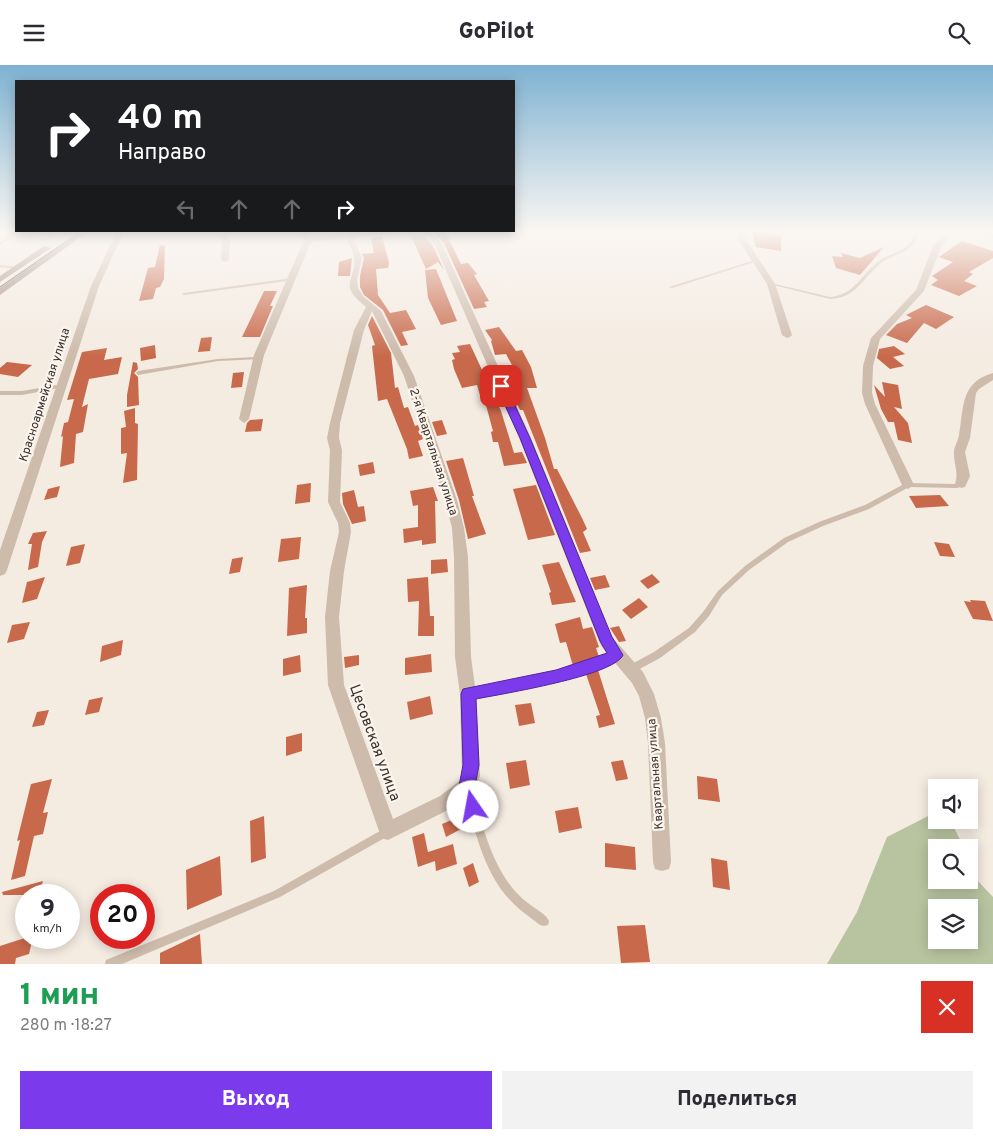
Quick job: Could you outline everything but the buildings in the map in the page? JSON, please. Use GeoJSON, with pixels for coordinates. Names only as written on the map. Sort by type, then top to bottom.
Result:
{"type":"FeatureCollection","features":[{"type":"Feature","properties":{"kind":"main road"},"geometry":{"type":"LineString","coordinates":[[0,280],[12,272]]}},
{"type":"Feature","properties":{"kind":"main road"},"geometry":{"type":"LineString","coordinates":[[0,292],[28,272]]}},
{"type":"Feature","properties":{"kind":"street","name":"Красноармейская улица"},"geometry":{"type":"LineString","coordinates":[[0,570],[95,286],[102,272]]}},
{"type":"Feature","properties":{"kind":"street"},"geometry":{"type":"LineString","coordinates":[[244,419],[258,358],[295,272]]}},
{"type":"Feature","properties":{"kind":"street","name":"2-я Квартальная улица"},"geometry":{"type":"LineString","coordinates":[[356,272],[352,282],[354,288],[358,295],[371,305],[378,315],[408,376],[451,500],[460,541],[463,657],[468,694],[471,765],[467,786]]}},
{"type":"Feature","properties":{"kind":"street","name":"Квартальная улица"},"geometry":{"type":"LineString","coordinates":[[451,272],[525,438],[606,641],[616,655],[631,669],[640,681],[646,694],[655,724],[662,862]]}},
{"type":"Feature","properties":{"kind":"street"},"geometry":{"type":"LineString","coordinates":[[763,272],[771,284],[787,335]]}},
{"type":"Feature","properties":{"kind":"street"},"geometry":{"type":"LineString","coordinates":[[908,485],[869,398],[867,384],[871,352],[876,339],[920,291],[928,272]]}},
{"type":"Feature","properties":{"kind":"street","name":"Цесовская улица"},"geometry":{"type":"LineString","coordinates":[[371,305],[359,330],[334,431],[336,450],[334,502],[344,523],[345,532],[337,571],[332,611],[333,663],[339,697],[388,831]]}},
{"type":"Feature","properties":{"kind":"street"},"geometry":{"type":"LineString","coordinates":[[961,484],[964,476],[959,452],[964,438],[971,393],[975,387],[993,376]]}},
{"type":"Feature","properties":{"kind":"street"},"geometry":{"type":"LineString","coordinates":[[388,831],[446,802],[467,786]]}},
{"type":"Feature","properties":{"kind":"lane"},"geometry":{"type":"LineString","coordinates":[[671,287],[720,272]]}},
{"type":"Feature","properties":{"kind":"lane"},"geometry":{"type":"LineString","coordinates":[[771,284],[838,298],[849,293],[871,272]]}},
{"type":"Feature","properties":{"kind":"lane"},"geometry":{"type":"LineString","coordinates":[[184,294],[293,279]]}},
{"type":"Feature","properties":{"kind":"lane"},"geometry":{"type":"LineString","coordinates":[[138,373],[218,360],[258,358]]}},
{"type":"Feature","properties":{"kind":"lane"},"geometry":{"type":"LineString","coordinates":[[0,393],[22,393],[62,385]]}},
{"type":"Feature","properties":{"kind":"lane"},"geometry":{"type":"LineString","coordinates":[[631,669],[657,655],[692,630],[706,614],[720,593],[747,568],[786,540],[821,524],[867,507],[908,485],[961,484]]}},
{"type":"Feature","properties":{"kind":"lane"},"geometry":{"type":"LineString","coordinates":[[468,694],[556,677],[606,661],[616,655]]}},
{"type":"Feature","properties":{"kind":"lane"},"geometry":{"type":"LineString","coordinates":[[467,786],[487,853],[501,882],[524,907],[544,921]]}},
{"type":"Feature","properties":{"kind":"lane"},"geometry":{"type":"LineString","coordinates":[[110,964],[277,894],[388,831]]}},
{"type":"Feature","properties":{"kind":"green space"},"geometry":{"type":"Polygon","coordinates":[[[928,816],[928,829],[955,829],[960,839],[928,839],[928,889],[978,889],[978,881],[993,897],[993,964],[827,964],[857,912],[887,837],[928,816]]]}},
{"type":"Feature","properties":{"kind":"tram line"},"geometry":{"type":"LineString","coordinates":[[0,287],[22,272]]}},
{"type":"Feature","properties":{"kind":"route"},"geometry":{"type":"LineString","coordinates":[[473,807],[467,786],[471,776],[468,694],[556,677],[606,661],[616,655],[606,641],[525,438],[501,386]]}}]}
